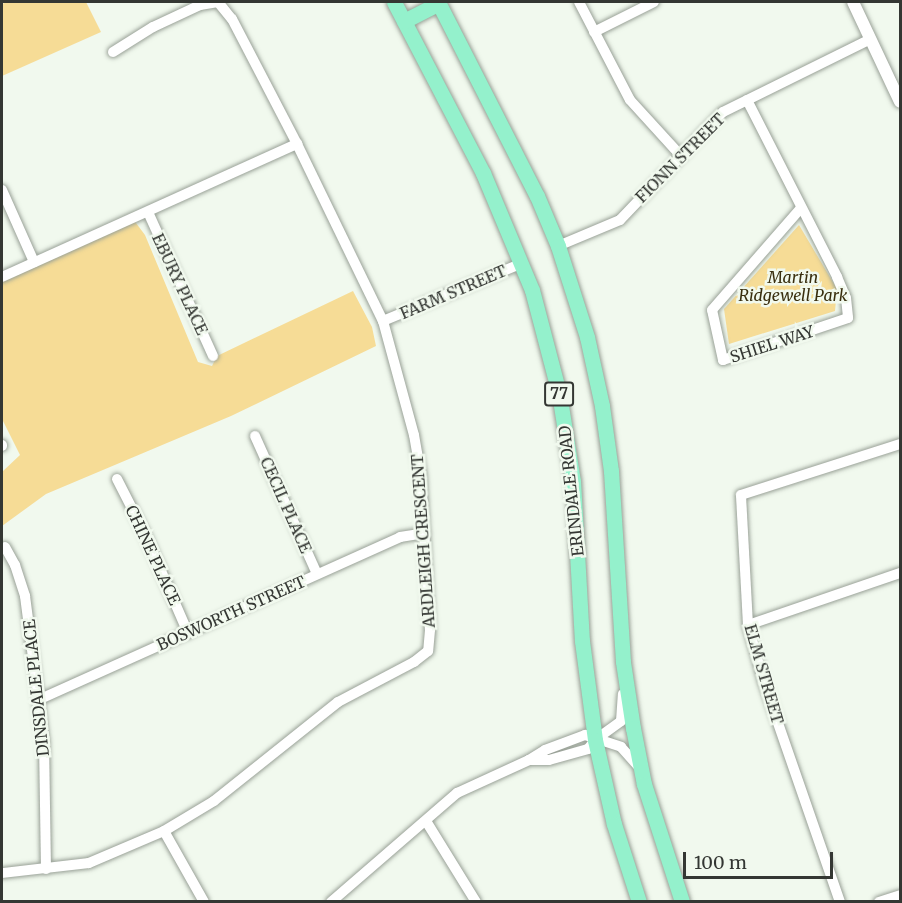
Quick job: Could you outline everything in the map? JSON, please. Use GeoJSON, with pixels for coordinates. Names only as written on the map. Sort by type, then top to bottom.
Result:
{"type":"FeatureCollection","features":[{"type":"Feature","properties":{"kind":"main road","name":"ERINDALE ROAD"},"geometry":{"type":"LineString","coordinates":[[394,2],[483,173],[522,263],[563,413],[573,481],[585,678],[595,740],[614,824],[639,902]]}},
{"type":"Feature","properties":{"kind":"main road"},"geometry":{"type":"LineString","coordinates":[[404,21],[439,2]]}},
{"type":"Feature","properties":{"kind":"main road","name":"77"},"geometry":{"type":"LineString","coordinates":[[439,2],[537,196],[558,246],[587,337],[606,431],[626,682],[641,770],[681,902]]}},
{"type":"Feature","properties":{"kind":"street","name":"ARDLEIGH CRESCENT"},"geometry":{"type":"LineString","coordinates":[[2,873],[46,870],[89,863],[164,831],[214,801],[338,702],[414,662],[428,651],[430,630],[425,533],[414,435],[383,321],[297,144],[232,19],[218,2],[200,5],[113,52]]}},
{"type":"Feature","properties":{"kind":"street"},"geometry":{"type":"LineString","coordinates":[[579,2],[630,100],[681,156]]}},
{"type":"Feature","properties":{"kind":"street"},"geometry":{"type":"LineString","coordinates":[[594,32],[654,2]]}},
{"type":"Feature","properties":{"kind":"street"},"geometry":{"type":"LineString","coordinates":[[853,2],[900,102]]}},
{"type":"Feature","properties":{"kind":"street","name":"FIONN STREET"},"geometry":{"type":"LineString","coordinates":[[558,246],[620,220],[723,112],[869,40]]}},
{"type":"Feature","properties":{"kind":"street","name":"SHIEL WAY"},"geometry":{"type":"LineString","coordinates":[[747,100],[800,209],[837,277],[846,298],[848,318],[723,360],[712,310],[800,209]]}},
{"type":"Feature","properties":{"kind":"street"},"geometry":{"type":"LineString","coordinates":[[2,277],[297,144]]}},
{"type":"Feature","properties":{"kind":"street"},"geometry":{"type":"LineString","coordinates":[[2,190],[34,262]]}},
{"type":"Feature","properties":{"kind":"street","name":"EBURY PLACE"},"geometry":{"type":"LineString","coordinates":[[148,212],[213,356]]}},
{"type":"Feature","properties":{"kind":"street","name":"FARM STREET"},"geometry":{"type":"LineString","coordinates":[[383,321],[522,263]]}},
{"type":"Feature","properties":{"kind":"street","name":"CECIL PLACE"},"geometry":{"type":"LineString","coordinates":[[255,436],[317,574]]}},
{"type":"Feature","properties":{"kind":"street","name":"ELM STREET"},"geometry":{"type":"LineString","coordinates":[[840,902],[764,683],[748,625],[741,495],[900,444]]}},
{"type":"Feature","properties":{"kind":"street","name":"CHINE PLACE"},"geometry":{"type":"LineString","coordinates":[[117,479],[145,534],[189,633]]}},
{"type":"Feature","properties":{"kind":"street","name":"BOSWORTH STREET"},"geometry":{"type":"LineString","coordinates":[[38,700],[400,537],[425,533]]}},
{"type":"Feature","properties":{"kind":"street","name":"DINSDALE PLACE"},"geometry":{"type":"LineString","coordinates":[[5,546],[15,565],[25,596],[44,742],[46,870]]}},
{"type":"Feature","properties":{"kind":"street"},"geometry":{"type":"LineString","coordinates":[[748,625],[900,573]]}},
{"type":"Feature","properties":{"kind":"street"},"geometry":{"type":"LineString","coordinates":[[595,740],[621,721],[622,698],[626,682]]}},
{"type":"Feature","properties":{"kind":"street"},"geometry":{"type":"LineString","coordinates":[[331,902],[457,793],[529,760],[545,750],[585,735],[621,747],[641,770]]}},
{"type":"Feature","properties":{"kind":"street"},"geometry":{"type":"LineString","coordinates":[[426,821],[476,902]]}},
{"type":"Feature","properties":{"kind":"street"},"geometry":{"type":"LineString","coordinates":[[164,831],[204,902]]}},
{"type":"Feature","properties":{"kind":"street"},"geometry":{"type":"LineString","coordinates":[[879,902],[900,895]]}},
{"type":"Feature","properties":{"kind":"green space"},"geometry":{"type":"Polygon","coordinates":[[[7,2],[86,2],[101,32],[2,76],[2,4],[7,2]]]}},
{"type":"Feature","properties":{"kind":"green space"},"geometry":{"type":"Polygon","coordinates":[[[133,219],[145,235],[198,362],[212,366],[217,356],[353,291],[372,327],[376,346],[231,416],[46,494],[2,526],[2,472],[20,455],[2,419],[2,279],[133,219]]]}},
{"type":"Feature","properties":{"kind":"green space","name":"Martin Ridgewell Park"},"geometry":{"type":"Polygon","coordinates":[[[799,225],[837,289],[835,311],[729,344],[724,309],[799,225]]]}}]}
